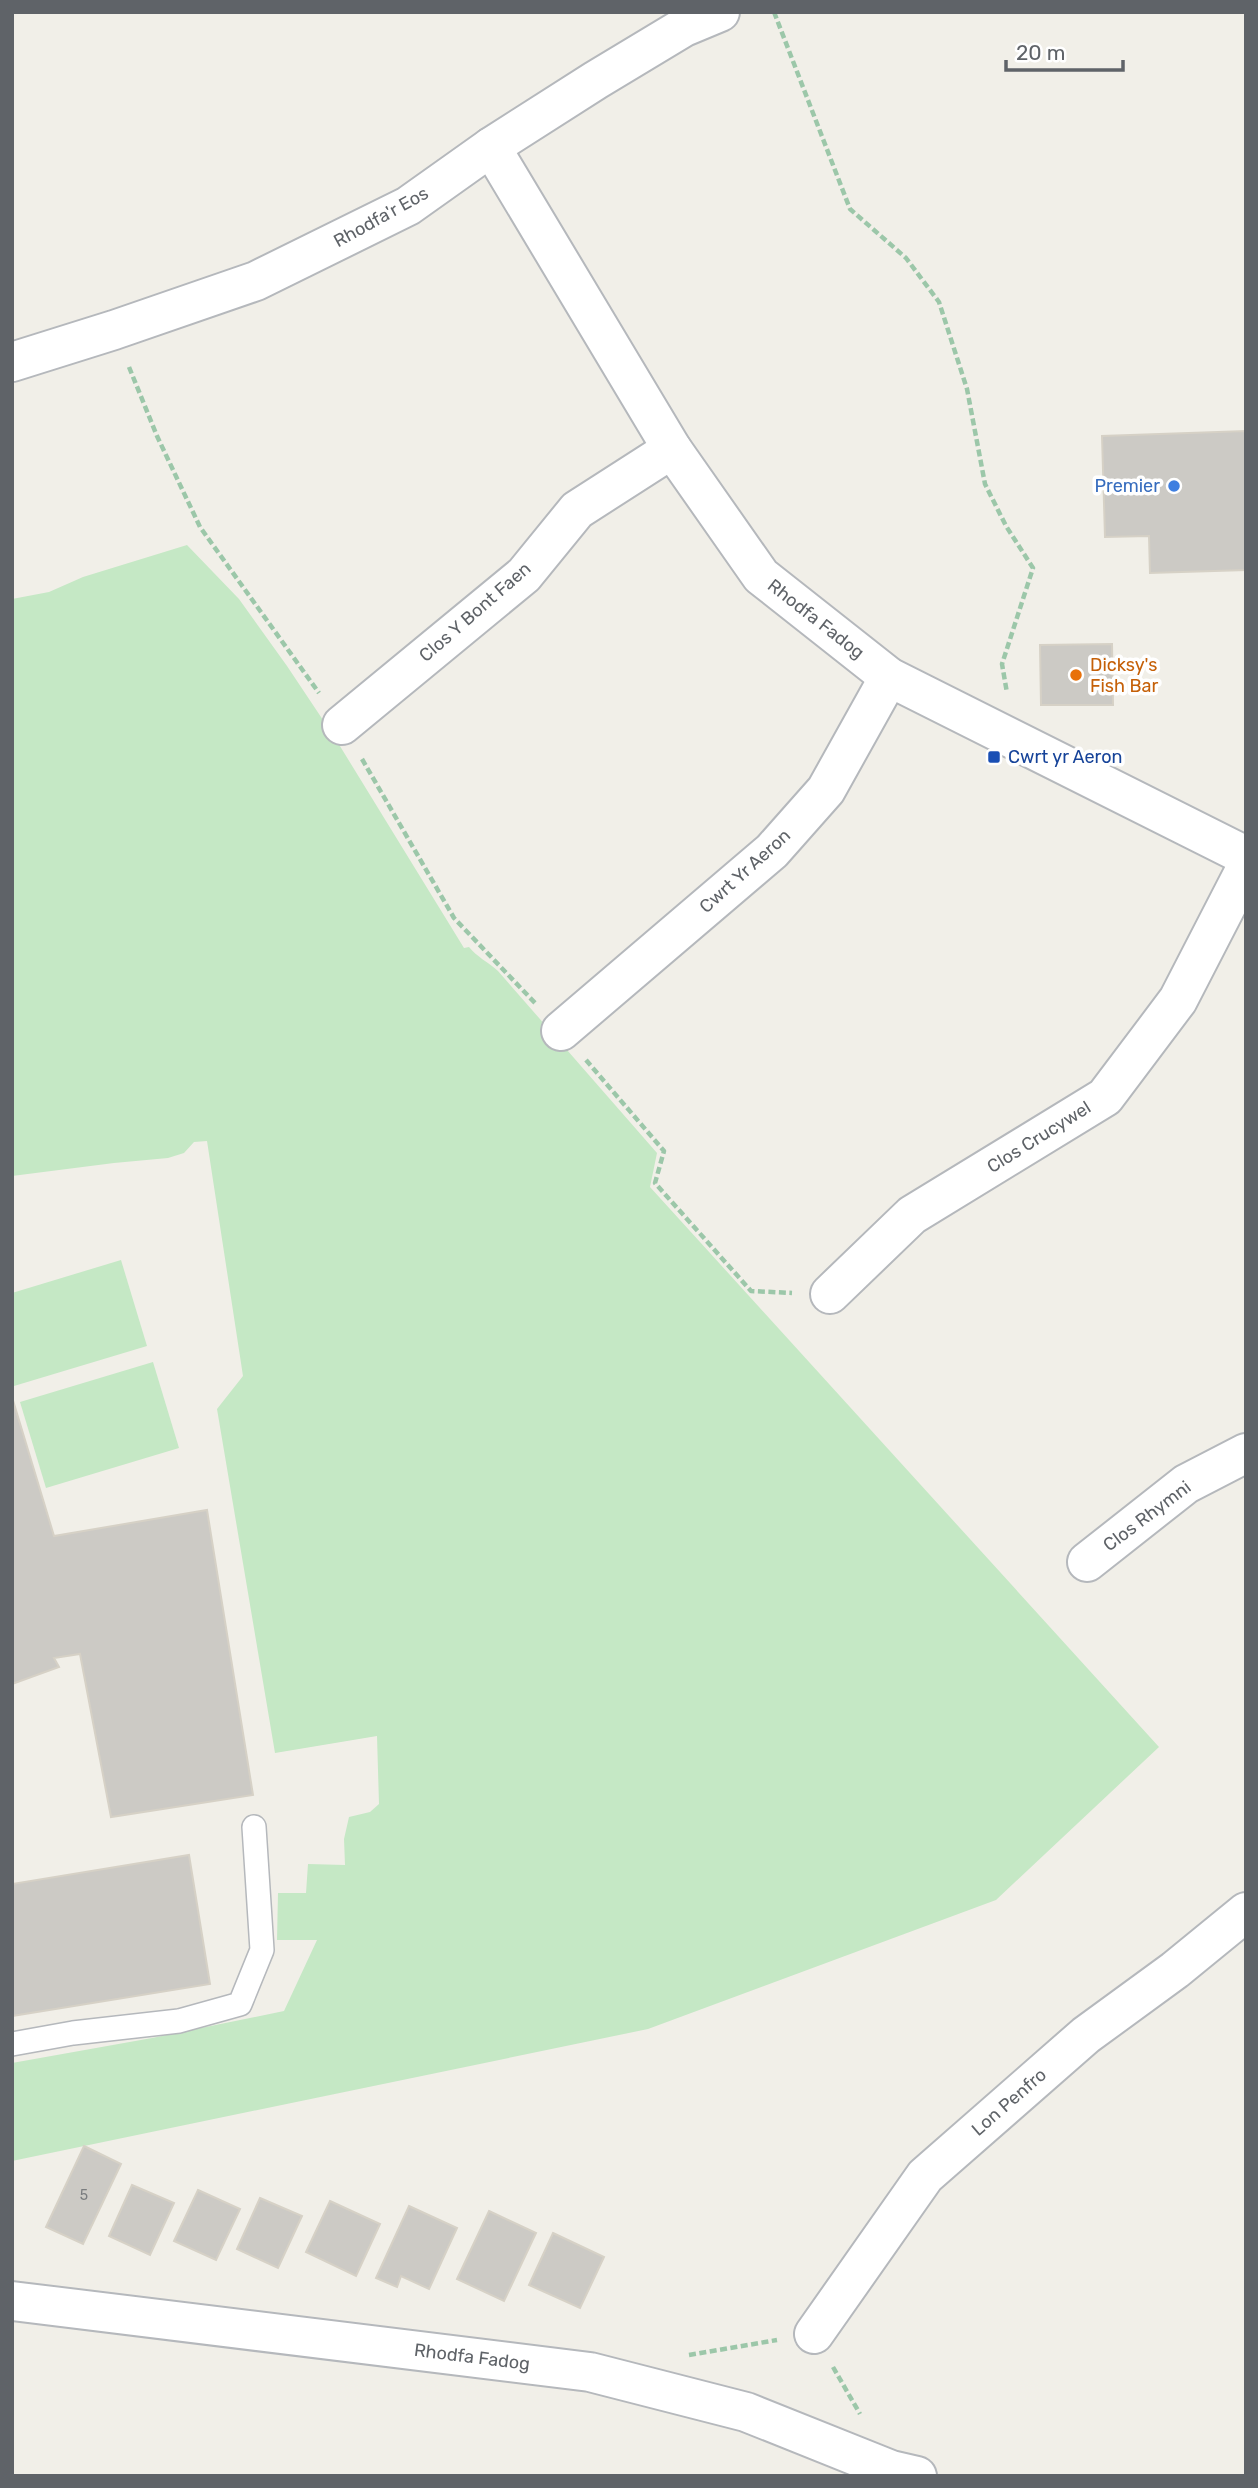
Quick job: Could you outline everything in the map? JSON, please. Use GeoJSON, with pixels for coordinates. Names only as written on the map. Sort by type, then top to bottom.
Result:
{"type":"FeatureCollection","features":[{"type":"Feature","properties":{"kind":"street","name":"Rhodfa'r Eos"},"geometry":{"type":"LineString","coordinates":[[12,362],[256,281],[408,206],[491,147],[684,27],[720,12]]}},
{"type":"Feature","properties":{"kind":"street","name":"Rhodfa Fadog"},"geometry":{"type":"LineString","coordinates":[[491,147],[672,449],[761,576],[889,677],[1246,856]]}},
{"type":"Feature","properties":{"kind":"street","name":"Clos Y Bont Faen"},"geometry":{"type":"LineString","coordinates":[[342,725],[524,575],[577,510],[672,449]]}},
{"type":"Feature","properties":{"kind":"street","name":"Cwrt Yr Aeron"},"geometry":{"type":"LineString","coordinates":[[561,1031],[772,851],[826,790],[889,677]]}},
{"type":"Feature","properties":{"kind":"street","name":"Clos Crucywel"},"geometry":{"type":"LineString","coordinates":[[830,1294],[912,1215],[1105,1097],[1178,1000],[1246,868]]}},
{"type":"Feature","properties":{"kind":"street","name":"Clos Rhymni"},"geometry":{"type":"LineString","coordinates":[[1087,1562],[1186,1484],[1246,1453]]}},
{"type":"Feature","properties":{"kind":"street","name":"Lon Penfro"},"geometry":{"type":"LineString","coordinates":[[814,2334],[925,2176],[1086,2035],[1175,1970],[1246,1912]]}},
{"type":"Feature","properties":{"kind":"street","name":"Rhodfa Fadog"},"geometry":{"type":"LineString","coordinates":[[12,2301],[590,2372],[746,2412],[904,2473]]}},
{"type":"Feature","properties":{"kind":"lane"},"geometry":{"type":"LineString","coordinates":[[12,2044],[73,2033],[179,2021],[240,2004],[262,1950],[254,1827]]}},
{"type":"Feature","properties":{"kind":"path"},"geometry":{"type":"LineString","coordinates":[[775,12],[850,209],[906,258],[939,302],[967,389],[985,484],[1006,527],[1033,568],[1002,664],[1014,740]]}},
{"type":"Feature","properties":{"kind":"path"},"geometry":{"type":"LineString","coordinates":[[114,330],[157,436],[200,527],[342,725],[454,918],[561,1031],[663,1151],[655,1183],[751,1291],[830,1294]]}},
{"type":"Feature","properties":{"kind":"path"},"geometry":{"type":"LineString","coordinates":[[682,2356],[814,2334],[904,2473]]}},
{"type":"Feature","properties":{"kind":"green space"},"geometry":{"type":"Polygon","coordinates":[[[187,545],[239,599],[287,666],[335,738],[464,948],[469,947],[498,971],[657,1153],[650,1187],[1159,1747],[996,1900],[648,2029],[12,2161],[12,2063],[284,2011],[317,1940],[277,1940],[278,1893],[306,1893],[308,1864],[345,1865],[344,1839],[349,1817],[370,1812],[379,1804],[377,1736],[275,1753],[217,1409],[243,1376],[207,1141],[194,1142],[184,1153],[168,1158],[12,1176],[12,599],[49,592],[83,577],[187,545]]]}},
{"type":"Feature","properties":{"kind":"green space"},"geometry":{"type":"Polygon","coordinates":[[[121,1260],[147,1346],[14,1386],[12,1293],[121,1260]]]}},
{"type":"Feature","properties":{"kind":"green space"},"geometry":{"type":"Polygon","coordinates":[[[153,1362],[179,1448],[46,1488],[20,1402],[153,1362]]]}},
{"type":"Feature","properties":{"kind":"building","name":"Premier"},"geometry":{"type":"Polygon","coordinates":[[[1246,431],[1246,570],[1150,573],[1149,536],[1105,537],[1102,436],[1246,431]]]}},
{"type":"Feature","properties":{"kind":"building","name":"Dicksy's Fish Bar"},"geometry":{"type":"Polygon","coordinates":[[[1112,644],[1113,705],[1041,705],[1040,645],[1112,644]]]}},
{"type":"Feature","properties":{"kind":"building"},"geometry":{"type":"Polygon","coordinates":[[[12,1397],[54,1536],[207,1510],[253,1795],[111,1817],[80,1654],[54,1658],[59,1667],[12,1684],[12,1397]]]}},
{"type":"Feature","properties":{"kind":"building"},"geometry":{"type":"Polygon","coordinates":[[[189,1855],[210,1984],[12,2016],[12,1884],[189,1855]]]}},
{"type":"Feature","properties":{"kind":"building"},"geometry":{"type":"Polygon","coordinates":[[[84,2146],[121,2164],[83,2244],[46,2227],[84,2146]]]}},
{"type":"Feature","properties":{"kind":"building"},"geometry":{"type":"Polygon","coordinates":[[[132,2185],[174,2203],[150,2255],[109,2236],[132,2185]]]}},
{"type":"Feature","properties":{"kind":"building"},"geometry":{"type":"Polygon","coordinates":[[[198,2190],[240,2209],[216,2260],[174,2241],[198,2190]]]}},
{"type":"Feature","properties":{"kind":"building"},"geometry":{"type":"Polygon","coordinates":[[[260,2198],[302,2216],[278,2268],[237,2249],[260,2198]]]}},
{"type":"Feature","properties":{"kind":"building"},"geometry":{"type":"Polygon","coordinates":[[[330,2201],[380,2224],[356,2276],[306,2252],[330,2201]]]}},
{"type":"Feature","properties":{"kind":"building"},"geometry":{"type":"Polygon","coordinates":[[[409,2206],[457,2228],[429,2289],[401,2276],[397,2287],[376,2278],[409,2206]]]}},
{"type":"Feature","properties":{"kind":"building"},"geometry":{"type":"Polygon","coordinates":[[[489,2211],[536,2233],[504,2301],[457,2279],[489,2211]]]}},
{"type":"Feature","properties":{"kind":"building"},"geometry":{"type":"Polygon","coordinates":[[[553,2233],[604,2257],[580,2308],[529,2285],[553,2233]]]}},
{"type":"Feature","properties":{"kind":"place","name":"Premier"},"geometry":{"type":"Point","coordinates":[1174,486]}},
{"type":"Feature","properties":{"kind":"place","name":"Dicksy's Fish Bar"},"geometry":{"type":"Point","coordinates":[1076,675]}},
{"type":"Feature","properties":{"kind":"place","name":"Cwrt yr Aeron"},"geometry":{"type":"Point","coordinates":[994,757]}}]}
